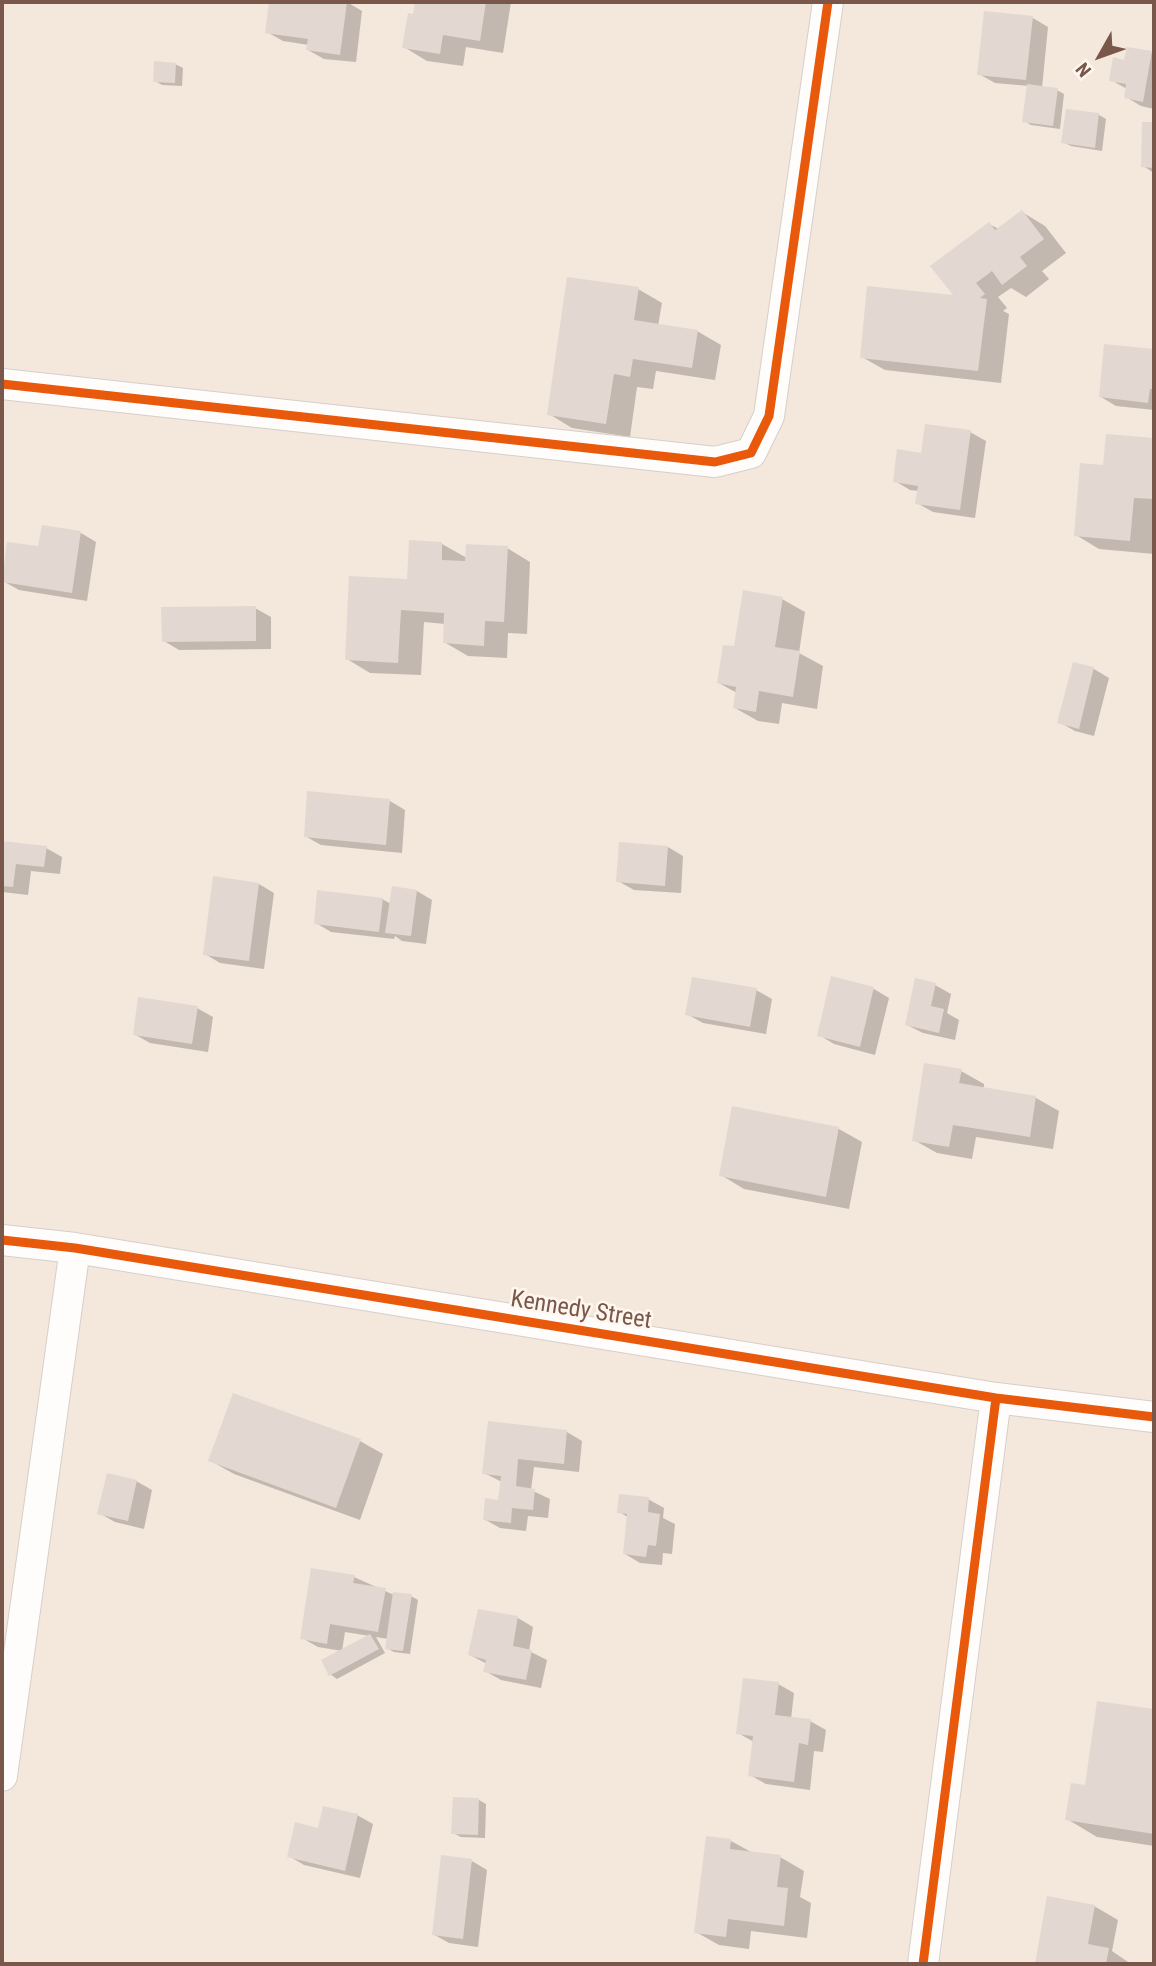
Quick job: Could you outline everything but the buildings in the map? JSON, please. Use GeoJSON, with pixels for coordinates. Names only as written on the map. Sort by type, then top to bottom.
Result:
{"type":"FeatureCollection","features":[{"type":"Feature","properties":{"kind":"street"},"geometry":{"type":"LineString","coordinates":[[2,384],[715,462],[751,453],[769,416],[828,2]]}},
{"type":"Feature","properties":{"kind":"street","name":"Kennedy Street"},"geometry":{"type":"LineString","coordinates":[[2,1240],[75,1248],[996,1398],[1154,1416]]}},
{"type":"Feature","properties":{"kind":"street"},"geometry":{"type":"LineString","coordinates":[[2,1776],[75,1248]]}},
{"type":"Feature","properties":{"kind":"street"},"geometry":{"type":"LineString","coordinates":[[923,1964],[996,1398]]}},
{"type":"Feature","properties":{"kind":"shaded area"},"geometry":{"type":"Polygon","coordinates":[[[2,2],[1154,2],[1154,1964],[2,1964],[2,2]]]}},
{"type":"Feature","properties":{"kind":"cycle path"},"geometry":{"type":"LineString","coordinates":[[2,384],[715,462],[751,453],[769,416],[828,2]]}},
{"type":"Feature","properties":{"kind":"cycle path"},"geometry":{"type":"LineString","coordinates":[[2,1240],[75,1248],[996,1398],[1154,1417]]}},
{"type":"Feature","properties":{"kind":"cycle path"},"geometry":{"type":"LineString","coordinates":[[923,1964],[996,1398]]}}]}
